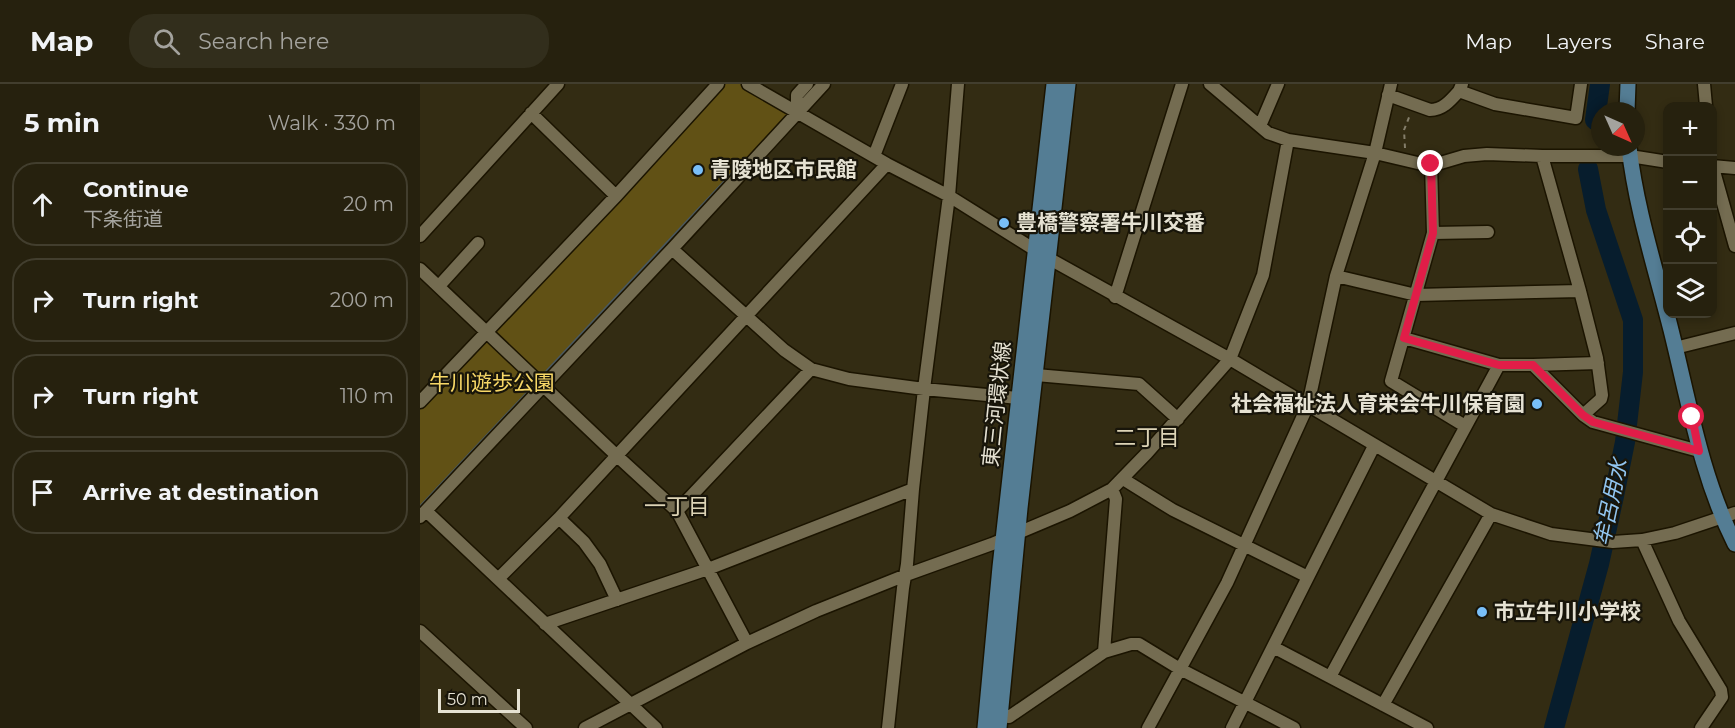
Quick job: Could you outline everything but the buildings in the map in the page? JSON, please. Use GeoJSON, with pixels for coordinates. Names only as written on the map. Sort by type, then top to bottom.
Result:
{"type":"FeatureCollection","features":[{"type":"Feature","properties":{"kind":"main road","name":"東三河環状線"},"geometry":{"type":"LineString","coordinates":[[985,728],[1010,536],[1036,375],[1054,84]]}},
{"type":"Feature","properties":{"kind":"main road","name":"東三河環状線"},"geometry":{"type":"LineString","coordinates":[[999,722],[1019,398],[1068,84]]}},
{"type":"Feature","properties":{"kind":"main road"},"geometry":{"type":"LineString","coordinates":[[1627,102],[1628,84]]}},
{"type":"Feature","properties":{"kind":"main road"},"geometry":{"type":"LineString","coordinates":[[1631,156],[1641,212],[1676,348],[1699,451],[1729,515],[1735,544]]}},
{"type":"Feature","properties":{"kind":"street"},"geometry":{"type":"LineString","coordinates":[[420,236],[558,84]]}},
{"type":"Feature","properties":{"kind":"street"},"geometry":{"type":"LineString","coordinates":[[420,402],[616,196],[718,84]]}},
{"type":"Feature","properties":{"kind":"street"},"geometry":{"type":"LineString","coordinates":[[748,84],[887,164],[949,196],[1115,297],[1230,359],[1491,514],[1551,534],[1613,542],[1642,540],[1689,529],[1729,515]]}},
{"type":"Feature","properties":{"kind":"street"},"geometry":{"type":"LineString","coordinates":[[797,113],[797,95],[807,84]]}},
{"type":"Feature","properties":{"kind":"street"},"geometry":{"type":"LineString","coordinates":[[656,728],[498,579],[423,514],[824,84]]}},
{"type":"Feature","properties":{"kind":"street"},"geometry":{"type":"LineString","coordinates":[[874,156],[902,84]]}},
{"type":"Feature","properties":{"kind":"street"},"geometry":{"type":"LineString","coordinates":[[888,728],[924,390],[949,196],[958,84]]}},
{"type":"Feature","properties":{"kind":"street"},"geometry":{"type":"LineString","coordinates":[[1115,297],[1182,84]]}},
{"type":"Feature","properties":{"kind":"street"},"geometry":{"type":"LineString","coordinates":[[1210,84],[1268,132],[1288,140],[1431,164],[1464,156],[1487,154],[1542,156],[1591,154]]}},
{"type":"Feature","properties":{"kind":"street"},"geometry":{"type":"LineString","coordinates":[[1260,126],[1278,84]]}},
{"type":"Feature","properties":{"kind":"street"},"geometry":{"type":"LineString","coordinates":[[1148,728],[1244,547],[1308,405],[1336,276],[1375,153],[1389,90],[1414,105],[1435,110],[1442,108],[1461,87],[1495,104],[1576,118],[1581,84]]}},
{"type":"Feature","properties":{"kind":"street"},"geometry":{"type":"LineString","coordinates":[[1704,84],[1706,102]]}},
{"type":"Feature","properties":{"kind":"street"},"geometry":{"type":"LineString","coordinates":[[531,113],[616,196]]}},
{"type":"Feature","properties":{"kind":"street"},"geometry":{"type":"LineString","coordinates":[[585,728],[630,703],[816,611],[1010,536],[1070,511],[1112,489],[1230,359],[1263,275],[1288,140]]}},
{"type":"Feature","properties":{"kind":"street"},"geometry":{"type":"LineString","coordinates":[[1542,156],[1598,363],[1601,399],[1583,415]]}},
{"type":"Feature","properties":{"kind":"street"},"geometry":{"type":"LineString","coordinates":[[1645,156],[1663,161]]}},
{"type":"Feature","properties":{"kind":"street"},"geometry":{"type":"LineString","coordinates":[[498,579],[559,518],[887,164]]}},
{"type":"Feature","properties":{"kind":"street"},"geometry":{"type":"LineString","coordinates":[[1431,164],[1433,233],[1391,381],[1465,426]]}},
{"type":"Feature","properties":{"kind":"street"},"geometry":{"type":"LineString","coordinates":[[1717,166],[1735,168]]}},
{"type":"Feature","properties":{"kind":"street"},"geometry":{"type":"LineString","coordinates":[[1717,180],[1735,246]]}},
{"type":"Feature","properties":{"kind":"street"},"geometry":{"type":"LineString","coordinates":[[1433,233],[1488,232]]}},
{"type":"Feature","properties":{"kind":"street"},"geometry":{"type":"LineString","coordinates":[[439,286],[478,243]]}},
{"type":"Feature","properties":{"kind":"street"},"geometry":{"type":"LineString","coordinates":[[672,249],[745,317],[811,369],[849,380],[924,390],[1019,398]]}},
{"type":"Feature","properties":{"kind":"street"},"geometry":{"type":"LineString","coordinates":[[420,268],[677,511],[747,644]]}},
{"type":"Feature","properties":{"kind":"street"},"geometry":{"type":"LineString","coordinates":[[1336,276],[1416,295],[1580,291]]}},
{"type":"Feature","properties":{"kind":"street"},"geometry":{"type":"LineString","coordinates":[[1676,348],[1735,333]]}},
{"type":"Feature","properties":{"kind":"street"},"geometry":{"type":"LineString","coordinates":[[1404,338],[1499,365],[1598,363]]}},
{"type":"Feature","properties":{"kind":"street"},"geometry":{"type":"LineString","coordinates":[[1330,677],[1499,365]]}},
{"type":"Feature","properties":{"kind":"street"},"geometry":{"type":"LineString","coordinates":[[1533,365],[1583,415],[1593,422],[1699,451]]}},
{"type":"Feature","properties":{"kind":"street"},"geometry":{"type":"LineString","coordinates":[[677,511],[811,369]]}},
{"type":"Feature","properties":{"kind":"street"},"geometry":{"type":"LineString","coordinates":[[1036,375],[1139,384],[1178,418]]}},
{"type":"Feature","properties":{"kind":"street"},"geometry":{"type":"LineString","coordinates":[[1232,728],[1374,446]]}},
{"type":"Feature","properties":{"kind":"street"},"geometry":{"type":"LineString","coordinates":[[1123,479],[1173,510],[1308,577]]}},
{"type":"Feature","properties":{"kind":"street"},"geometry":{"type":"LineString","coordinates":[[545,624],[708,569],[913,489]]}},
{"type":"Feature","properties":{"kind":"street"},"geometry":{"type":"LineString","coordinates":[[1104,652],[1116,499],[1112,489]]}},
{"type":"Feature","properties":{"kind":"street"},"geometry":{"type":"LineString","coordinates":[[1383,705],[1491,514]]}},
{"type":"Feature","properties":{"kind":"street"},"geometry":{"type":"LineString","coordinates":[[559,518],[584,542],[600,564],[616,600]]}},
{"type":"Feature","properties":{"kind":"street"},"geometry":{"type":"LineString","coordinates":[[1642,540],[1679,621],[1721,690],[1722,697],[1701,728]]}},
{"type":"Feature","properties":{"kind":"street"},"geometry":{"type":"LineString","coordinates":[[420,631],[526,728]]}},
{"type":"Feature","properties":{"kind":"street"},"geometry":{"type":"LineString","coordinates":[[999,722],[1104,652],[1139,644],[1180,669],[1294,728]]}},
{"type":"Feature","properties":{"kind":"street"},"geometry":{"type":"LineString","coordinates":[[1273,647],[1424,727]]}},
{"type":"Feature","properties":{"kind":"path"},"geometry":{"type":"LineString","coordinates":[[1405,160],[1404,130],[1414,105]]}},
{"type":"Feature","properties":{"kind":"green space","name":"牛川遊歩公園"},"geometry":{"type":"Polygon","coordinates":[[[718,84],[748,84],[797,113],[420,516],[420,402],[718,84]]]}},
{"type":"Feature","properties":{"kind":"waterway","name":"牟呂用水"},"geometry":{"type":"LineString","coordinates":[[1598,102],[1600,84]]}},
{"type":"Feature","properties":{"kind":"waterway"},"geometry":{"type":"LineString","coordinates":[[547,371],[743,162]]}},
{"type":"Feature","properties":{"kind":"waterway","name":"牟呂用水"},"geometry":{"type":"LineString","coordinates":[[1554,728],[1599,564],[1625,442],[1633,372],[1633,320],[1596,210],[1588,169]]}},
{"type":"Feature","properties":{"kind":"waterway"},"geometry":{"type":"LineString","coordinates":[[420,507],[530,390]]}},
{"type":"Feature","properties":{"kind":"place","name":"青陵地区市民館"},"geometry":{"type":"Point","coordinates":[698,170]}},
{"type":"Feature","properties":{"kind":"place","name":"豊橋警察署牛川交番"},"geometry":{"type":"Point","coordinates":[1004,223]}},
{"type":"Feature","properties":{"kind":"place","name":"社会福祉法人育栄会牛川保育園"},"geometry":{"type":"Point","coordinates":[1537,404]}},
{"type":"Feature","properties":{"kind":"place","name":"市立牛川小学校"},"geometry":{"type":"Point","coordinates":[1482,612]}},
{"type":"Feature","properties":{"kind":"district","name":"二丁目"},"geometry":{"type":"Point","coordinates":[1147,437]}},
{"type":"Feature","properties":{"kind":"district","name":"一丁目"},"geometry":{"type":"Point","coordinates":[677,506]}},
{"type":"Feature","properties":{"kind":"route"},"geometry":{"type":"LineString","coordinates":[[1431,164],[1433,233],[1404,338],[1499,365],[1533,365],[1583,415],[1593,422],[1699,451],[1692,417]]}}]}
